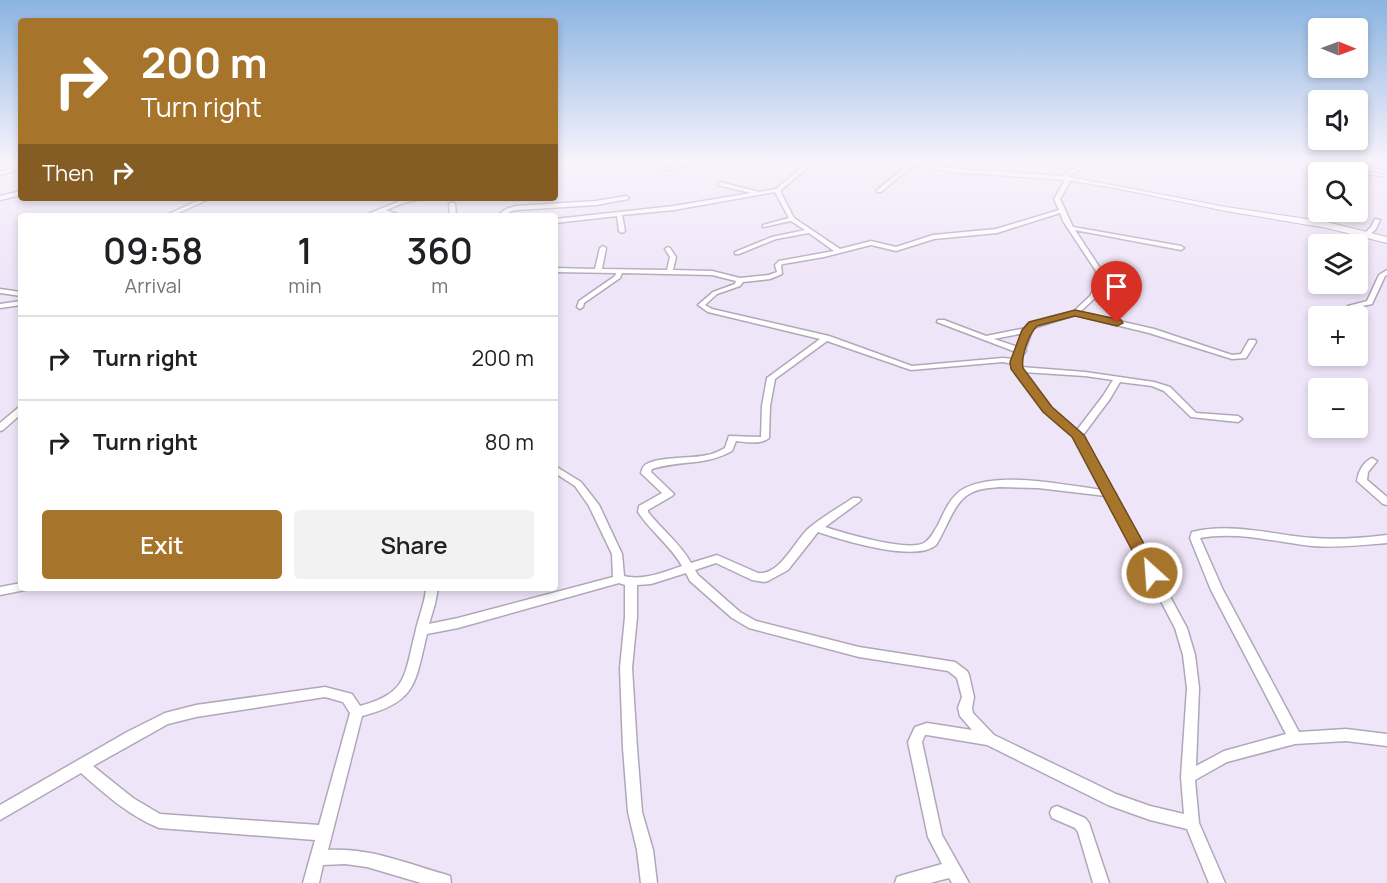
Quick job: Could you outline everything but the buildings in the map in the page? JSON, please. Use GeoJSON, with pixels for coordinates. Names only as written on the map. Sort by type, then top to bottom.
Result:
{"type":"FeatureCollection","features":[{"type":"Feature","properties":{"kind":"street"},"geometry":{"type":"LineString","coordinates":[[174,213],[201,201]]}},
{"type":"Feature","properties":{"kind":"street"},"geometry":{"type":"LineString","coordinates":[[373,213],[411,201]]}},
{"type":"Feature","properties":{"kind":"street"},"geometry":{"type":"LineString","coordinates":[[504,213],[516,208],[607,201]]}},
{"type":"Feature","properties":{"kind":"street"},"geometry":{"type":"LineString","coordinates":[[558,221],[716,201]]}},
{"type":"Feature","properties":{"kind":"street"},"geometry":{"type":"LineString","coordinates":[[783,201],[792,219],[839,251]]}},
{"type":"Feature","properties":{"kind":"street"},"geometry":{"type":"LineString","coordinates":[[985,338],[1027,330],[1036,323],[1075,313],[1093,297],[1099,285],[1099,271],[1071,228],[1058,201]]}},
{"type":"Feature","properties":{"kind":"street"},"geometry":{"type":"LineString","coordinates":[[1187,201],[1307,221],[1367,234],[1374,228],[1377,220]]}},
{"type":"Feature","properties":{"kind":"street"},"geometry":{"type":"LineString","coordinates":[[451,213],[454,207],[452,204]]}},
{"type":"Feature","properties":{"kind":"street"},"geometry":{"type":"LineString","coordinates":[[380,210],[390,213]]}},
{"type":"Feature","properties":{"kind":"street"},"geometry":{"type":"LineString","coordinates":[[558,270],[716,273],[740,280],[775,276],[781,272],[779,262],[871,243],[896,249],[933,237],[997,231],[1062,211]]}},
{"type":"Feature","properties":{"kind":"street"},"geometry":{"type":"LineString","coordinates":[[619,214],[622,231]]}},
{"type":"Feature","properties":{"kind":"street"},"geometry":{"type":"LineString","coordinates":[[765,226],[792,219]]}},
{"type":"Feature","properties":{"kind":"street"},"geometry":{"type":"LineString","coordinates":[[1071,228],[1181,248]]}},
{"type":"Feature","properties":{"kind":"street"},"geometry":{"type":"LineString","coordinates":[[737,253],[774,238],[810,231]]}},
{"type":"Feature","properties":{"kind":"street"},"geometry":{"type":"LineString","coordinates":[[1368,234],[1387,240]]}},
{"type":"Feature","properties":{"kind":"street"},"geometry":{"type":"LineString","coordinates":[[598,271],[603,248]]}},
{"type":"Feature","properties":{"kind":"street"},"geometry":{"type":"LineString","coordinates":[[668,249],[674,260],[670,271]]}},
{"type":"Feature","properties":{"kind":"street"},"geometry":{"type":"LineString","coordinates":[[580,307],[581,302],[618,277],[619,272]]}},
{"type":"Feature","properties":{"kind":"street"},"geometry":{"type":"LineString","coordinates":[[1355,306],[1370,303],[1382,275],[1387,272]]}},
{"type":"Feature","properties":{"kind":"street"},"geometry":{"type":"LineString","coordinates":[[740,280],[738,285],[715,293],[701,305],[710,311],[826,338],[911,368],[991,361],[1118,379],[1164,387],[1194,415],[1238,419]]}},
{"type":"Feature","properties":{"kind":"street"},"geometry":{"type":"LineString","coordinates":[[0,291],[18,294]]}},
{"type":"Feature","properties":{"kind":"street"},"geometry":{"type":"LineString","coordinates":[[0,306],[18,303]]}},
{"type":"Feature","properties":{"kind":"street"},"geometry":{"type":"LineString","coordinates":[[1075,313],[1151,331],[1232,357],[1243,356],[1252,342]]}},
{"type":"Feature","properties":{"kind":"street"},"geometry":{"type":"LineString","coordinates":[[941,322],[1022,351]]}},
{"type":"Feature","properties":{"kind":"street"},"geometry":{"type":"LineString","coordinates":[[1016,365],[1027,330]]}},
{"type":"Feature","properties":{"kind":"street"},"geometry":{"type":"LineString","coordinates":[[826,338],[771,378],[764,439],[732,438],[729,449],[722,453],[697,461],[652,465],[646,469],[646,473],[669,494],[643,508],[643,512],[654,527],[680,553],[694,578],[704,589],[736,615],[753,625],[859,652],[951,666],[963,675],[968,696],[965,708],[967,716],[988,739]]}},
{"type":"Feature","properties":{"kind":"street"},"geometry":{"type":"LineString","coordinates":[[1016,365],[1048,410],[1078,435],[1181,628],[1189,655],[1193,688],[1188,777],[1192,822],[1217,883]]}},
{"type":"Feature","properties":{"kind":"street"},"geometry":{"type":"LineString","coordinates":[[1078,435],[1107,398],[1118,379]]}},
{"type":"Feature","properties":{"kind":"street"},"geometry":{"type":"LineString","coordinates":[[0,428],[18,413]]}},
{"type":"Feature","properties":{"kind":"street"},"geometry":{"type":"LineString","coordinates":[[1372,460],[1364,472],[1362,481],[1387,502]]}},
{"type":"Feature","properties":{"kind":"street"},"geometry":{"type":"LineString","coordinates":[[558,471],[578,484],[588,494],[617,554],[625,580],[631,617],[626,668],[635,812],[645,850],[649,883]]}},
{"type":"Feature","properties":{"kind":"street"},"geometry":{"type":"LineString","coordinates":[[816,528],[872,544],[919,548],[929,545],[961,496],[974,488],[1008,484],[1111,494]]}},
{"type":"Feature","properties":{"kind":"street"},"geometry":{"type":"LineString","coordinates":[[422,630],[458,623],[625,580],[651,580],[717,559],[756,577],[764,578],[784,567],[816,528],[855,500]]}},
{"type":"Feature","properties":{"kind":"street"},"geometry":{"type":"LineString","coordinates":[[1295,738],[1217,590],[1194,538],[1196,535],[1210,532],[1264,535],[1314,542],[1356,542],[1387,538]]}},
{"type":"Feature","properties":{"kind":"street"},"geometry":{"type":"LineString","coordinates":[[0,591],[18,588]]}},
{"type":"Feature","properties":{"kind":"street"},"geometry":{"type":"LineString","coordinates":[[357,712],[392,700],[405,686],[414,669],[422,630],[432,600],[432,591]]}},
{"type":"Feature","properties":{"kind":"street"},"geometry":{"type":"LineString","coordinates":[[0,813],[165,719],[196,711],[326,692],[347,698],[357,712]]}},
{"type":"Feature","properties":{"kind":"street"},"geometry":{"type":"LineString","coordinates":[[312,883],[357,712]]}},
{"type":"Feature","properties":{"kind":"street"},"geometry":{"type":"LineString","coordinates":[[961,883],[935,837],[915,742],[920,731],[927,729],[988,739],[1113,800],[1150,813],[1192,822]]}},
{"type":"Feature","properties":{"kind":"street"},"geometry":{"type":"LineString","coordinates":[[1188,777],[1224,757],[1295,738],[1346,735],[1387,740]]}},
{"type":"Feature","properties":{"kind":"street"},"geometry":{"type":"LineString","coordinates":[[82,765],[123,800],[159,821],[324,833]]}},
{"type":"Feature","properties":{"kind":"street"},"geometry":{"type":"LineString","coordinates":[[1057,813],[1084,828],[1101,883]]}},
{"type":"Feature","properties":{"kind":"street"},"geometry":{"type":"LineString","coordinates":[[318,858],[345,856],[367,859],[444,882]]}},
{"type":"Feature","properties":{"kind":"street"},"geometry":{"type":"LineString","coordinates":[[903,883],[952,869]]}},
{"type":"Feature","properties":{"kind":"route"},"geometry":{"type":"LineString","coordinates":[[1117,323],[1075,313],[1033,324],[1027,330],[1022,351],[1016,362],[1017,369],[1048,410],[1078,435],[1152,573]]}}]}
